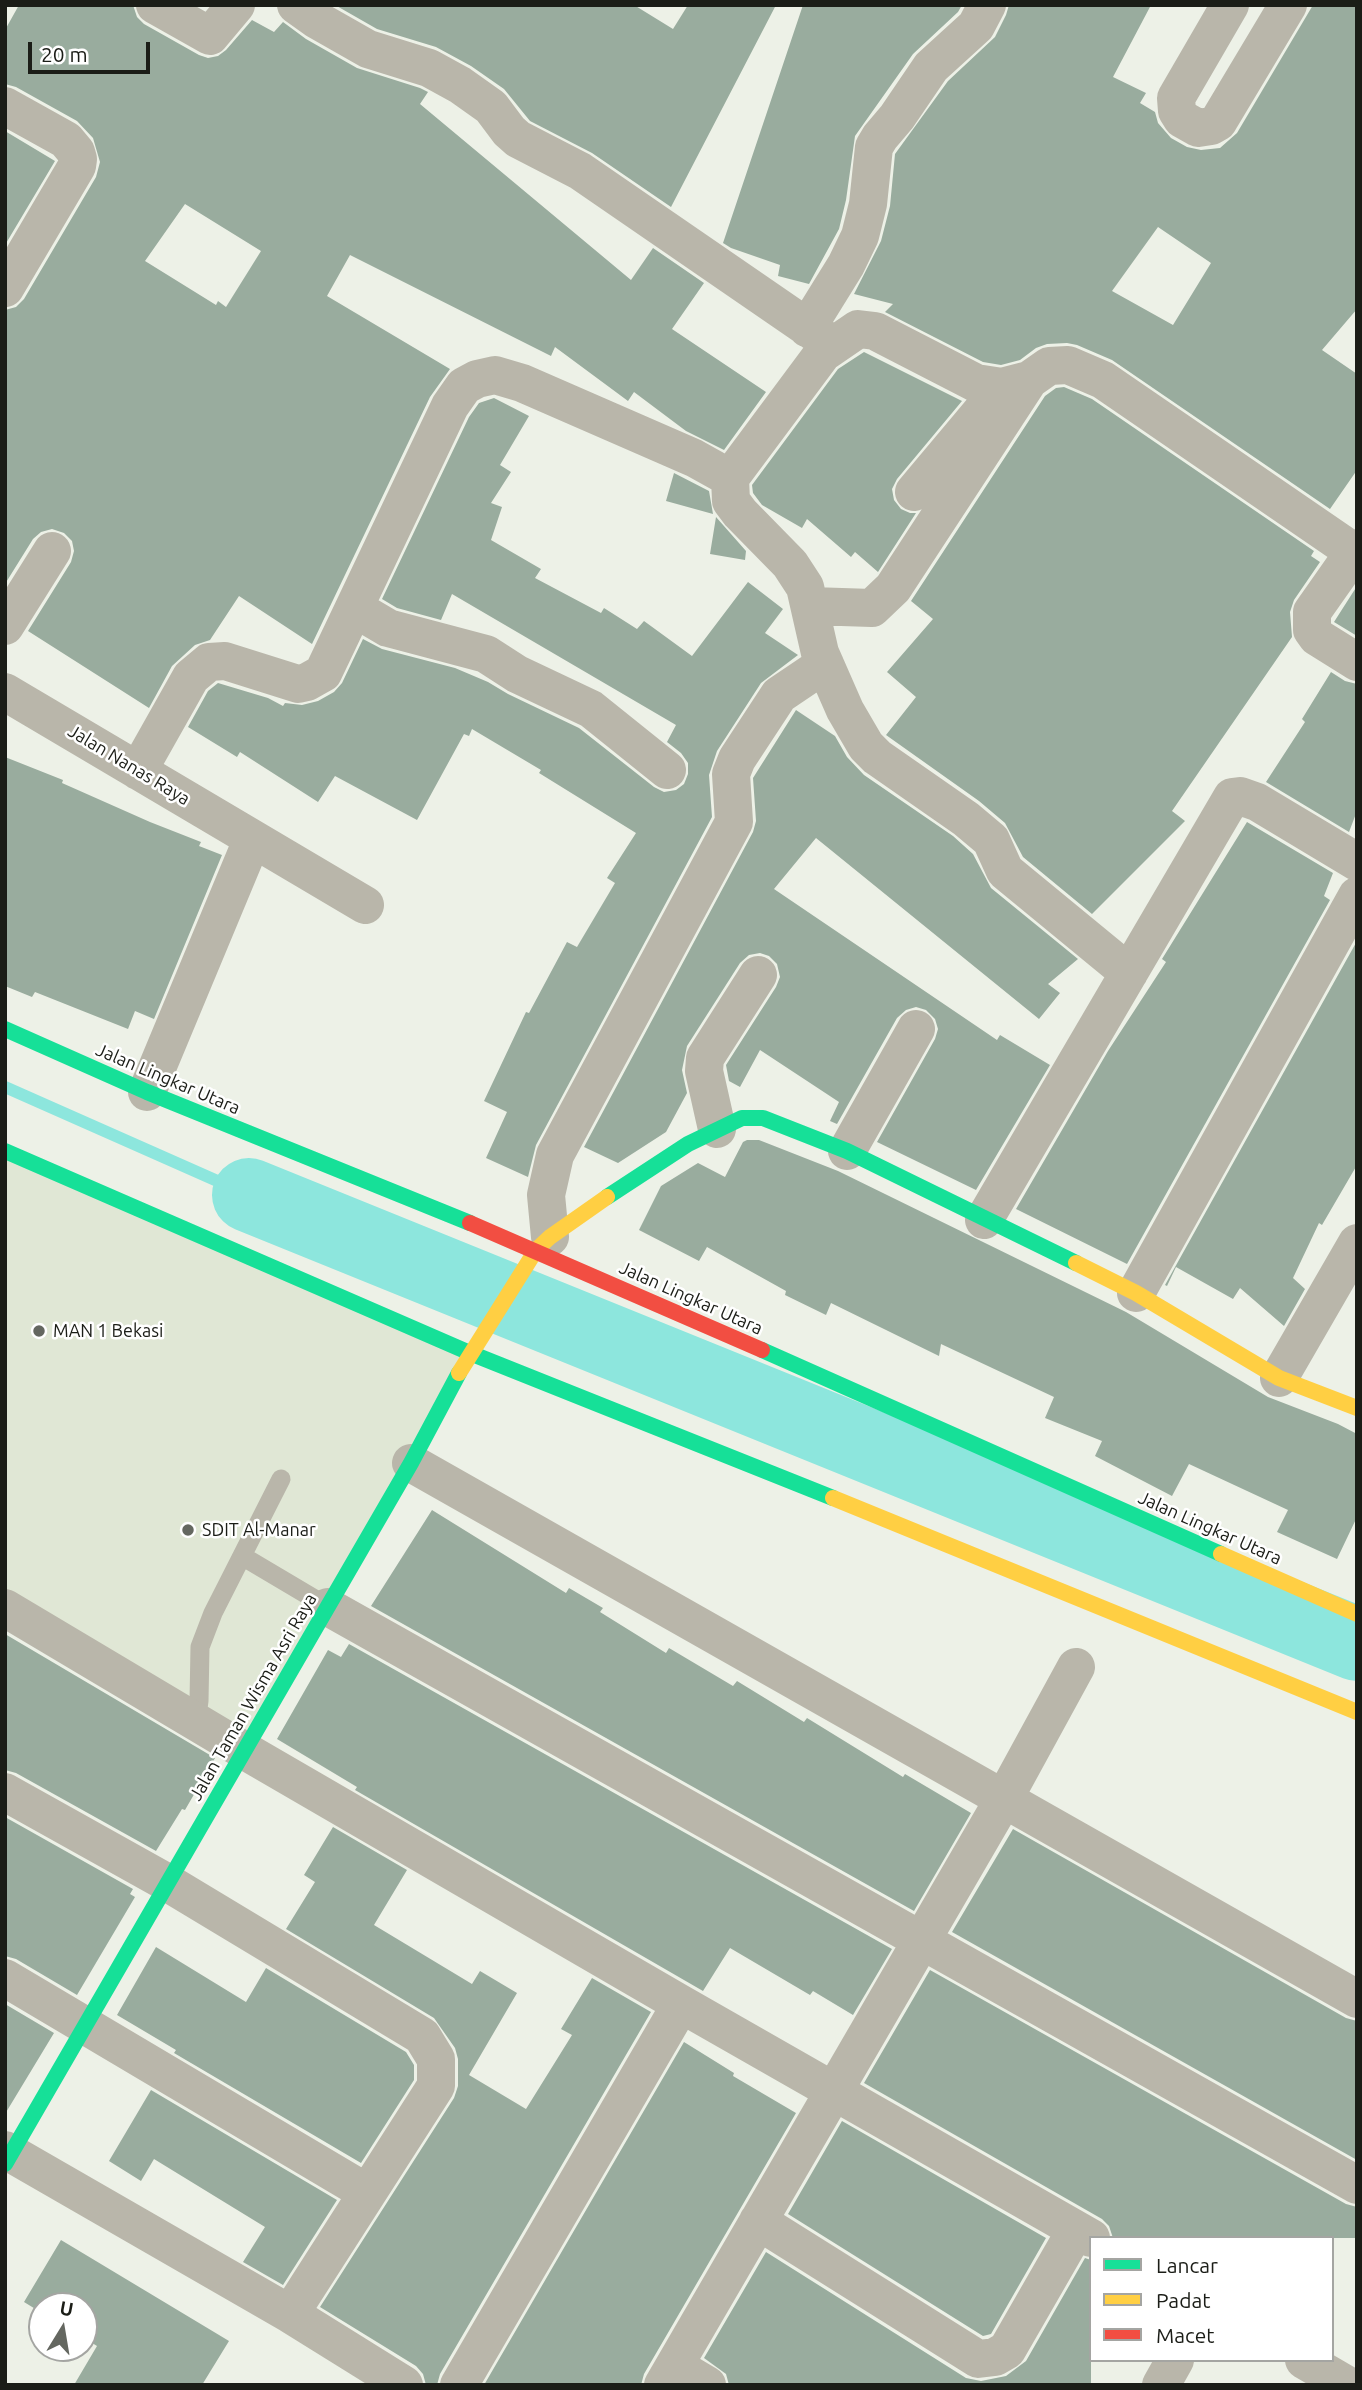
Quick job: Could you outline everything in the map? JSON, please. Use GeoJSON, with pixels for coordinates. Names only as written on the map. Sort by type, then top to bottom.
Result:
{"type":"FeatureCollection","features":[{"type":"Feature","properties":{"kind":"main road","name":"Jalan Lingkar Utara"},"geometry":{"type":"LineString","coordinates":[[5,1029],[147,1092],[543,1244],[1357,1614]]}},
{"type":"Feature","properties":{"kind":"main road"},"geometry":{"type":"LineString","coordinates":[[543,1244],[646,1170],[717,1129],[742,1118],[764,1118],[847,1151],[1136,1293],[1279,1378],[1357,1408]]}},
{"type":"Feature","properties":{"kind":"main road"},"geometry":{"type":"LineString","coordinates":[[5,1151],[676,1434],[1357,1712]]}},
{"type":"Feature","properties":{"kind":"main road","name":"Jalan Taman Wisma Asri Raya"},"geometry":{"type":"LineString","coordinates":[[7,2156],[245,1751],[411,1463],[473,1349],[514,1283],[543,1244]]}},
{"type":"Feature","properties":{"kind":"street"},"geometry":{"type":"LineString","coordinates":[[155,5],[210,36],[236,5]]}},
{"type":"Feature","properties":{"kind":"street"},"geometry":{"type":"LineString","coordinates":[[296,5],[368,49],[429,68],[460,85],[491,107],[518,139],[580,171],[820,336],[858,329],[875,331],[976,383],[1016,384]]}},
{"type":"Feature","properties":{"kind":"street"},"geometry":{"type":"LineString","coordinates":[[987,5],[976,26],[931,67],[880,137],[872,158],[868,204],[860,236],[846,265],[820,336],[823,353],[730,478],[731,501],[790,564],[805,587],[824,664],[845,710],[871,751],[966,819],[990,840],[1005,871],[1129,973]]}},
{"type":"Feature","properties":{"kind":"street"},"geometry":{"type":"LineString","coordinates":[[1230,5],[1176,98],[1177,111],[1182,118],[1198,128],[1218,122],[1288,5]]}},
{"type":"Feature","properties":{"kind":"street"},"geometry":{"type":"LineString","coordinates":[[5,106],[66,140],[78,159],[77,166],[5,288]]}},
{"type":"Feature","properties":{"kind":"street"},"geometry":{"type":"LineString","coordinates":[[914,492],[1016,384],[1057,364],[1083,370],[1103,380],[1355,550],[1312,612],[1312,630],[1317,638],[1357,662]]}},
{"type":"Feature","properties":{"kind":"street"},"geometry":{"type":"LineString","coordinates":[[138,771],[191,677],[209,662],[225,661],[298,684],[323,673],[450,406],[464,386],[477,379],[495,376],[522,383],[694,458],[730,478]]}},
{"type":"Feature","properties":{"kind":"street"},"geometry":{"type":"LineString","coordinates":[[811,606],[872,608],[893,588],[1016,384]]}},
{"type":"Feature","properties":{"kind":"street"},"geometry":{"type":"LineString","coordinates":[[5,626],[52,551]]}},
{"type":"Feature","properties":{"kind":"street"},"geometry":{"type":"LineString","coordinates":[[354,608],[388,628],[486,654],[517,674],[590,709],[667,769]]}},
{"type":"Feature","properties":{"kind":"street"},"geometry":{"type":"LineString","coordinates":[[543,1244],[546,1195],[555,1155],[734,822],[731,774],[737,759],[779,695],[824,664]]}},
{"type":"Feature","properties":{"kind":"street","name":"Jalan Nanas Raya"},"geometry":{"type":"LineString","coordinates":[[5,692],[365,905]]}},
{"type":"Feature","properties":{"kind":"street"},"geometry":{"type":"LineString","coordinates":[[984,1220],[1232,797],[1240,796],[1257,802],[1357,862]]}},
{"type":"Feature","properties":{"kind":"street"},"geometry":{"type":"LineString","coordinates":[[147,1092],[251,839]]}},
{"type":"Feature","properties":{"kind":"street"},"geometry":{"type":"LineString","coordinates":[[1136,1293],[1357,896]]}},
{"type":"Feature","properties":{"kind":"street"},"geometry":{"type":"LineString","coordinates":[[717,1129],[704,1071],[705,1058],[758,975]]}},
{"type":"Feature","properties":{"kind":"street"},"geometry":{"type":"LineString","coordinates":[[847,1151],[916,1029]]}},
{"type":"Feature","properties":{"kind":"street"},"geometry":{"type":"LineString","coordinates":[[1279,1378],[1357,1243]]}},
{"type":"Feature","properties":{"kind":"street"},"geometry":{"type":"LineString","coordinates":[[411,1463],[1357,1998]]}},
{"type":"Feature","properties":{"kind":"street"},"geometry":{"type":"LineString","coordinates":[[328,1607],[1357,2185]]}},
{"type":"Feature","properties":{"kind":"street"},"geometry":{"type":"LineString","coordinates":[[5,1608],[681,2004],[1084,2234],[1007,2350],[995,2357],[978,2359],[758,2221]]}},
{"type":"Feature","properties":{"kind":"street"},"geometry":{"type":"LineString","coordinates":[[707,2385],[669,2375],[1005,1797],[1076,1667]]}},
{"type":"Feature","properties":{"kind":"street"},"geometry":{"type":"LineString","coordinates":[[5,1792],[168,1883],[422,2036],[436,2059],[436,2087],[290,2314]]}},
{"type":"Feature","properties":{"kind":"street"},"geometry":{"type":"LineString","coordinates":[[5,1978],[366,2192]]}},
{"type":"Feature","properties":{"kind":"street"},"geometry":{"type":"LineString","coordinates":[[459,2385],[681,2004]]}},
{"type":"Feature","properties":{"kind":"street"},"geometry":{"type":"LineString","coordinates":[[7,2156],[290,2314],[404,2385]]}},
{"type":"Feature","properties":{"kind":"street"},"geometry":{"type":"LineString","coordinates":[[1161,2385],[1174,2362]]}},
{"type":"Feature","properties":{"kind":"street"},"geometry":{"type":"LineString","coordinates":[[1307,2362],[1347,2385]]}},
{"type":"Feature","properties":{"kind":"lane"},"geometry":{"type":"LineString","coordinates":[[196,1722],[200,1701],[200,1647],[213,1613],[281,1479]]}},
{"type":"Feature","properties":{"kind":"lane"},"geometry":{"type":"LineString","coordinates":[[242,1556],[328,1607]]}},
{"type":"Feature","properties":{"kind":"shaded area","name":"SDIT Al-Manar"},"geometry":{"type":"Polygon","coordinates":[[[5,1152],[470,1353],[245,1751],[5,1608],[5,1152]]]}},
{"type":"Feature","properties":{"kind":"building"},"geometry":{"type":"Polygon","coordinates":[[[19,5],[133,5],[137,17],[144,24],[208,58],[218,56],[226,50],[252,20],[274,32],[283,22],[306,39],[357,68],[428,92],[420,104],[631,280],[653,248],[704,283],[672,329],[766,392],[724,450],[686,431],[634,392],[628,401],[555,347],[551,356],[350,255],[327,296],[450,369],[430,397],[312,644],[239,596],[210,640],[195,645],[172,666],[149,708],[28,631],[71,562],[74,551],[72,541],[64,533],[52,529],[41,532],[33,539],[5,584],[5,310],[16,307],[24,299],[96,177],[100,162],[93,138],[77,121],[16,87],[5,84],[5,30],[19,5]],[[185,204],[145,261],[216,305],[218,301],[226,307],[261,251],[185,204]]]}},
{"type":"Feature","properties":{"kind":"building"},"geometry":{"type":"Polygon","coordinates":[[[335,5],[634,5],[673,29],[688,5],[776,5],[671,207],[592,153],[530,121],[504,89],[471,66],[436,47],[377,29],[335,5]]]}},
{"type":"Feature","properties":{"kind":"building"},"geometry":{"type":"Polygon","coordinates":[[[803,5],[962,5],[958,12],[913,54],[855,136],[839,229],[809,284],[778,276],[780,265],[723,243],[803,5]]]}},
{"type":"Feature","properties":{"kind":"building"},"geometry":{"type":"Polygon","coordinates":[[[1009,5],[1151,5],[1113,77],[1146,93],[1140,103],[1155,112],[1158,123],[1171,138],[1187,147],[1201,150],[1220,148],[1237,133],[1313,5],[1357,5],[1357,309],[1322,350],[1357,374],[1357,470],[1330,509],[1112,360],[1067,343],[1047,344],[1036,348],[1020,360],[1001,365],[983,362],[885,312],[893,304],[854,294],[881,241],[890,206],[895,154],[948,81],[995,37],[1009,5]],[[1158,227],[1112,291],[1173,325],[1211,263],[1158,227]]]}},
{"type":"Feature","properties":{"kind":"building"},"geometry":{"type":"Polygon","coordinates":[[[5,131],[55,161],[5,245],[5,131]]]}},
{"type":"Feature","properties":{"kind":"building"},"geometry":{"type":"Polygon","coordinates":[[[864,352],[962,401],[897,479],[892,489],[894,500],[901,509],[916,513],[878,572],[855,552],[851,557],[807,519],[802,528],[762,505],[753,493],[752,485],[838,369],[864,352]]]}},
{"type":"Feature","properties":{"kind":"building"},"geometry":{"type":"Polygon","coordinates":[[[1064,387],[1092,399],[1314,551],[1311,556],[1320,562],[1294,600],[1290,612],[1292,637],[1172,811],[1185,821],[1092,914],[1023,857],[1005,823],[979,801],[886,735],[916,697],[887,672],[933,619],[911,601],[1045,396],[1056,388],[1064,387]]]}},
{"type":"Feature","properties":{"kind":"building"},"geometry":{"type":"Polygon","coordinates":[[[494,398],[529,416],[500,465],[511,472],[491,503],[502,507],[491,540],[541,569],[535,578],[601,613],[604,608],[637,629],[644,621],[692,656],[748,582],[783,609],[765,633],[798,655],[761,683],[717,751],[709,775],[712,817],[536,1145],[528,1177],[486,1158],[507,1112],[484,1101],[526,1012],[529,1013],[567,942],[577,947],[615,883],[607,878],[636,833],[539,773],[541,770],[472,729],[469,736],[464,734],[417,820],[335,776],[318,802],[240,752],[237,757],[188,727],[208,691],[218,683],[268,698],[283,706],[285,703],[302,705],[318,701],[334,692],[342,683],[363,639],[382,649],[455,668],[579,728],[664,792],[676,790],[684,784],[688,763],[681,753],[667,742],[676,725],[452,594],[441,620],[397,608],[382,599],[469,417],[479,403],[494,398]]]}},
{"type":"Feature","properties":{"kind":"building"},"geometry":{"type":"Polygon","coordinates":[[[674,473],[709,491],[713,514],[666,501],[674,473]]]}},
{"type":"Feature","properties":{"kind":"building"},"geometry":{"type":"Polygon","coordinates":[[[716,517],[746,551],[745,560],[710,554],[716,517]]]}},
{"type":"Feature","properties":{"kind":"building"},"geometry":{"type":"Polygon","coordinates":[[[1357,586],[1357,636],[1334,622],[1357,586]]]}},
{"type":"Feature","properties":{"kind":"building"},"geometry":{"type":"Polygon","coordinates":[[[1331,672],[1345,681],[1357,684],[1357,811],[1349,832],[1266,782],[1305,722],[1302,719],[1331,672]]]}},
{"type":"Feature","properties":{"kind":"building"},"geometry":{"type":"Polygon","coordinates":[[[796,710],[835,736],[847,757],[864,775],[953,836],[973,854],[991,888],[1078,959],[1048,984],[1060,993],[1039,1019],[816,838],[774,889],[997,1040],[1000,1035],[1050,1065],[976,1190],[877,1142],[935,1039],[938,1029],[935,1019],[926,1010],[916,1007],[906,1010],[897,1018],[837,1124],[830,1121],[839,1102],[760,1050],[740,1087],[729,1081],[726,1065],[780,977],[777,964],[769,956],[760,953],[749,955],[740,963],[687,1046],[682,1070],[687,1093],[666,1132],[618,1163],[584,1147],[753,832],[756,821],[753,778],[796,710]]]}},
{"type":"Feature","properties":{"kind":"building"},"geometry":{"type":"Polygon","coordinates":[[[5,757],[201,842],[199,846],[222,855],[154,1019],[135,1011],[128,1029],[35,992],[32,997],[5,986],[5,757]]]}},
{"type":"Feature","properties":{"kind":"building"},"geometry":{"type":"Polygon","coordinates":[[[1247,822],[1333,873],[1324,896],[1330,900],[1127,1264],[1016,1209],[1108,1051],[1166,962],[1162,959],[1247,822]]]}},
{"type":"Feature","properties":{"kind":"building"},"geometry":{"type":"Polygon","coordinates":[[[1357,941],[1357,1165],[1322,1225],[1319,1223],[1293,1278],[1305,1289],[1284,1326],[1240,1288],[1233,1299],[1176,1267],[1167,1286],[1165,1285],[1357,941]]]}},
{"type":"Feature","properties":{"kind":"building"},"geometry":{"type":"Polygon","coordinates":[[[759,1140],[838,1171],[1126,1312],[1268,1397],[1357,1434],[1357,1517],[1337,1559],[1277,1532],[1288,1510],[1189,1464],[1172,1496],[1095,1456],[1102,1441],[1045,1418],[1054,1397],[941,1344],[939,1356],[831,1303],[826,1315],[785,1295],[786,1291],[707,1247],[699,1261],[639,1230],[661,1186],[698,1163],[725,1177],[743,1142],[759,1140]]]}},
{"type":"Feature","properties":{"kind":"building"},"geometry":{"type":"Polygon","coordinates":[[[432,1510],[566,1593],[569,1588],[603,1608],[600,1612],[666,1653],[669,1648],[733,1686],[737,1681],[804,1722],[807,1718],[903,1777],[905,1774],[971,1813],[914,1911],[371,1606],[432,1510]]]}},
{"type":"Feature","properties":{"kind":"building"},"geometry":{"type":"Polygon","coordinates":[[[5,1634],[215,1758],[185,1810],[182,1809],[156,1851],[16,1773],[5,1770],[5,1634]]]}},
{"type":"Feature","properties":{"kind":"building"},"geometry":{"type":"Polygon","coordinates":[[[349,1644],[892,1949],[853,2015],[813,1991],[810,1995],[730,1948],[703,1991],[355,1790],[357,1787],[277,1739],[328,1650],[341,1657],[349,1644]]]}},
{"type":"Feature","properties":{"kind":"building"},"geometry":{"type":"Polygon","coordinates":[[[5,1817],[133,1889],[130,1894],[135,1897],[77,1995],[16,1959],[5,1956],[5,1817]]]}},
{"type":"Feature","properties":{"kind":"building"},"geometry":{"type":"Polygon","coordinates":[[[333,1827],[407,1870],[374,1925],[472,1984],[480,1971],[517,1993],[469,2075],[526,2109],[572,2035],[561,2029],[592,1978],[651,2012],[440,2374],[437,2385],[426,2385],[423,2374],[416,2366],[320,2307],[454,2098],[458,2086],[458,2059],[455,2048],[434,2018],[286,1929],[315,1882],[304,1875],[333,1827]]]}},
{"type":"Feature","properties":{"kind":"building"},"geometry":{"type":"Polygon","coordinates":[[[1013,1829],[1346,2018],[1357,2021],[1357,2160],[952,1932],[1013,1829]]]}},
{"type":"Feature","properties":{"kind":"building"},"geometry":{"type":"Polygon","coordinates":[[[156,1947],[246,2002],[266,1968],[406,2052],[414,2065],[414,2080],[361,2163],[174,2053],[176,2050],[117,2015],[156,1947]]]}},
{"type":"Feature","properties":{"kind":"building"},"geometry":{"type":"Polygon","coordinates":[[[930,1970],[1346,2204],[1357,2207],[1357,2238],[1112,2236],[1109,2226],[1102,2219],[864,2083],[930,1970]]]}},
{"type":"Feature","properties":{"kind":"building"},"geometry":{"type":"Polygon","coordinates":[[[5,2004],[54,2033],[5,2114],[5,2004]]]}},
{"type":"Feature","properties":{"kind":"building"},"geometry":{"type":"Polygon","coordinates":[[[684,2042],[734,2073],[733,2076],[796,2113],[644,2374],[641,2385],[484,2385],[684,2042]]]}},
{"type":"Feature","properties":{"kind":"building"},"geometry":{"type":"Polygon","coordinates":[[[151,2090],[337,2200],[283,2285],[243,2262],[265,2227],[154,2159],[141,2181],[109,2161],[151,2090]]]}},
{"type":"Feature","properties":{"kind":"building"},"geometry":{"type":"Polygon","coordinates":[[[842,2121],[1046,2238],[991,2334],[983,2336],[788,2214],[842,2121]]]}},
{"type":"Feature","properties":{"kind":"building"},"geometry":{"type":"Polygon","coordinates":[[[61,2240],[229,2341],[202,2385],[74,2385],[88,2362],[98,2362],[98,2292],[30,2292],[61,2240]]]}},
{"type":"Feature","properties":{"kind":"building"},"geometry":{"type":"Polygon","coordinates":[[[766,2252],[966,2378],[981,2381],[1006,2376],[1026,2361],[1085,2258],[1089,2259],[1091,2385],[729,2385],[726,2374],[704,2358],[766,2252]]]}},
{"type":"Feature","properties":{"kind":"waterway"},"geometry":{"type":"LineString","coordinates":[[5,1087],[249,1195]]}},
{"type":"Feature","properties":{"kind":"waterway"},"geometry":{"type":"LineString","coordinates":[[249,1195],[1357,1644]]}},
{"type":"Feature","properties":{"kind":"traffic: fast"},"geometry":{"type":"LineString","coordinates":[[5,1029],[147,1092],[470,1223]]}},
{"type":"Feature","properties":{"kind":"traffic: fast"},"geometry":{"type":"LineString","coordinates":[[607,1197],[688,1144],[742,1118],[763,1118],[847,1151],[1076,1263]]}},
{"type":"Feature","properties":{"kind":"traffic: fast"},"geometry":{"type":"LineString","coordinates":[[5,1151],[470,1353],[833,1498]]}},
{"type":"Feature","properties":{"kind":"traffic: fast"},"geometry":{"type":"LineString","coordinates":[[762,1350],[1221,1554]]}},
{"type":"Feature","properties":{"kind":"traffic: fast"},"geometry":{"type":"LineString","coordinates":[[5,2164],[411,1463],[459,1373]]}},
{"type":"Feature","properties":{"kind":"traffic: slow"},"geometry":{"type":"LineString","coordinates":[[459,1373],[536,1250],[607,1197]]}},
{"type":"Feature","properties":{"kind":"traffic: slow"},"geometry":{"type":"LineString","coordinates":[[1076,1263],[1136,1293],[1279,1378],[1357,1408]]}},
{"type":"Feature","properties":{"kind":"traffic: slow"},"geometry":{"type":"LineString","coordinates":[[833,1498],[1357,1712]]}},
{"type":"Feature","properties":{"kind":"traffic: slow"},"geometry":{"type":"LineString","coordinates":[[1221,1554],[1357,1614]]}},
{"type":"Feature","properties":{"kind":"traffic: jam"},"geometry":{"type":"LineString","coordinates":[[470,1223],[762,1350]]}},
{"type":"Feature","properties":{"kind":"place","name":"MAN 1 Bekasi"},"geometry":{"type":"Point","coordinates":[39,1331]}},
{"type":"Feature","properties":{"kind":"place","name":"SDIT Al-Manar"},"geometry":{"type":"Point","coordinates":[188,1530]}}]}
